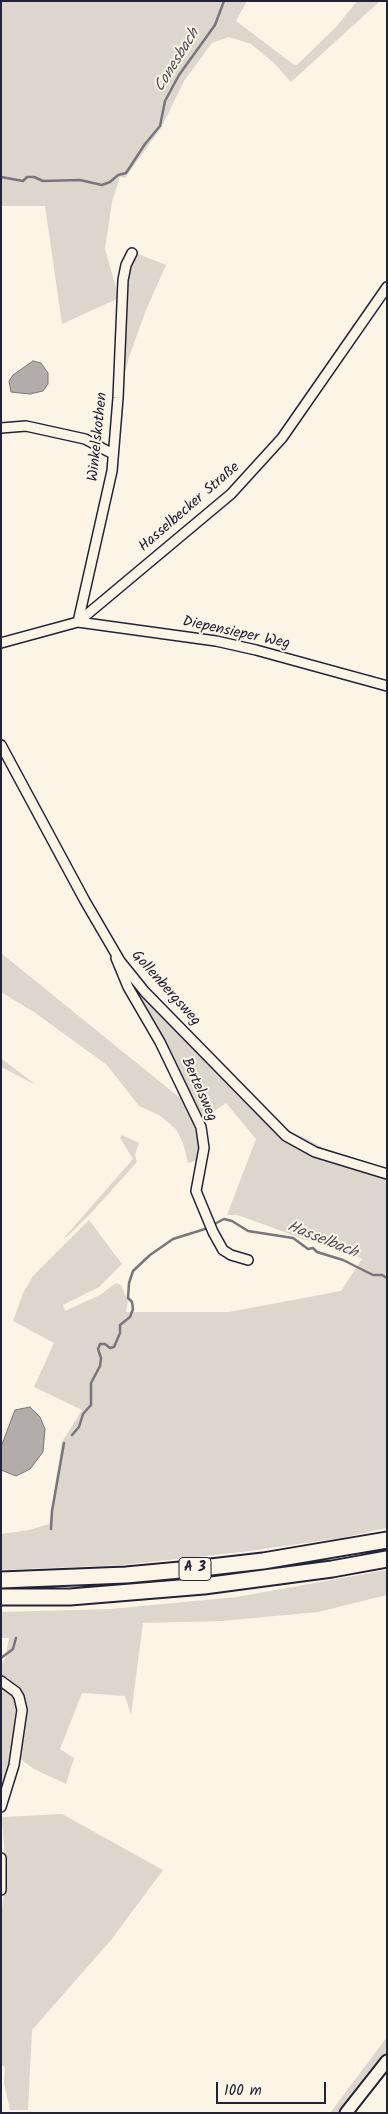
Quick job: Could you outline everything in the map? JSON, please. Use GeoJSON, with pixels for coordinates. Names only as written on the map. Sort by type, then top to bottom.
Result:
{"type":"FeatureCollection","features":[{"type":"Feature","properties":{"kind":"highway","name":"A 3"},"geometry":{"type":"LineString","coordinates":[[1,1580],[126,1575],[192,1569],[263,1561],[387,1540]]}},
{"type":"Feature","properties":{"kind":"highway","name":"A 3"},"geometry":{"type":"LineString","coordinates":[[1,1597],[70,1597],[204,1586],[313,1572],[387,1559]]}},
{"type":"Feature","properties":{"kind":"main road"},"geometry":{"type":"LineString","coordinates":[[346,2113],[387,2061]]}},
{"type":"Feature","properties":{"kind":"street","name":"Winkelskothen"},"geometry":{"type":"LineString","coordinates":[[78,622],[112,471],[118,398],[123,280],[126,265],[132,253]]}},
{"type":"Feature","properties":{"kind":"street","name":"Hasselbecker Straße"},"geometry":{"type":"LineString","coordinates":[[1,643],[78,622],[231,494],[266,458],[304,408],[387,287]]}},
{"type":"Feature","properties":{"kind":"street"},"geometry":{"type":"LineString","coordinates":[[1,428],[26,426],[85,439],[113,454]]}},
{"type":"Feature","properties":{"kind":"street","name":"Diepensieper Weg"},"geometry":{"type":"LineString","coordinates":[[78,622],[216,641],[387,686]]}},
{"type":"Feature","properties":{"kind":"street","name":"Gollenbergsweg"},"geometry":{"type":"LineString","coordinates":[[1,745],[114,951],[145,992],[286,1136],[315,1152],[387,1174]]}},
{"type":"Feature","properties":{"kind":"street","name":"Bertelsweg"},"geometry":{"type":"LineString","coordinates":[[114,951],[117,965],[160,1042],[201,1127],[204,1155],[196,1186],[211,1227],[223,1250],[231,1255],[248,1260]]}},
{"type":"Feature","properties":{"kind":"street"},"geometry":{"type":"LineString","coordinates":[[1,1681],[19,1696],[22,1710],[14,1765],[1,1807]]}},
{"type":"Feature","properties":{"kind":"street"},"geometry":{"type":"LineString","coordinates":[[1,1858],[1,1890]]}},
{"type":"Feature","properties":{"kind":"shaded area"},"geometry":{"type":"Polygon","coordinates":[[[1,1],[247,1],[236,21],[293,64],[297,65],[337,26],[357,1],[380,1],[291,82],[275,64],[251,44],[229,37],[212,43],[184,81],[161,128],[125,178],[120,177],[112,202],[105,249],[119,298],[62,324],[45,206],[1,206],[1,1]]]}},
{"type":"Feature","properties":{"kind":"shaded area"},"geometry":{"type":"Polygon","coordinates":[[[133,252],[166,265],[146,310],[129,357],[120,391],[122,302],[133,252]]]}},
{"type":"Feature","properties":{"kind":"shaded area"},"geometry":{"type":"Polygon","coordinates":[[[33,361],[41,363],[48,373],[48,384],[43,391],[30,394],[11,392],[9,381],[13,375],[33,361]]]}},
{"type":"Feature","properties":{"kind":"shaded area"},"geometry":{"type":"Polygon","coordinates":[[[1,953],[180,1098],[183,1093],[200,1137],[200,1159],[188,1163],[183,1143],[176,1129],[159,1115],[139,1106],[107,1065],[34,1012],[1,992],[1,953]]]}},
{"type":"Feature","properties":{"kind":"shaded area"},"geometry":{"type":"Polygon","coordinates":[[[120,965],[286,1136],[387,1176],[387,1528],[341,1538],[242,1552],[122,1565],[1,1570],[1,1534],[29,1530],[49,1524],[62,1442],[82,1410],[34,1387],[54,1343],[13,1321],[23,1293],[33,1276],[89,1220],[122,1264],[99,1287],[63,1305],[65,1311],[100,1295],[116,1283],[121,1285],[128,1301],[126,1312],[229,1312],[341,1291],[362,1259],[343,1249],[306,1240],[238,1215],[227,1215],[256,1139],[226,1103],[201,1120],[185,1083],[120,965]]]}},
{"type":"Feature","properties":{"kind":"shaded area"},"geometry":{"type":"Polygon","coordinates":[[[1,1058],[6,1062],[36,1085],[1,1067],[1,1058]]]}},
{"type":"Feature","properties":{"kind":"shaded area"},"geometry":{"type":"Polygon","coordinates":[[[276,1120],[287,1129],[326,1149],[387,1168],[387,1172],[321,1152],[286,1133],[276,1120]]]}},
{"type":"Feature","properties":{"kind":"shaded area"},"geometry":{"type":"Polygon","coordinates":[[[122,1135],[139,1143],[135,1155],[137,1162],[91,1213],[63,1239],[133,1159],[120,1138],[122,1135]]]}},
{"type":"Feature","properties":{"kind":"shaded area"},"geometry":{"type":"Polygon","coordinates":[[[30,1407],[40,1417],[45,1429],[43,1452],[30,1469],[16,1476],[1,1470],[1,1447],[15,1410],[30,1407]]]}},
{"type":"Feature","properties":{"kind":"shaded area"},"geometry":{"type":"Polygon","coordinates":[[[387,1570],[387,1595],[318,1612],[222,1621],[143,1623],[131,1715],[125,1696],[82,1693],[60,1749],[74,1758],[66,1784],[34,1769],[19,1758],[26,1707],[1,1679],[1,1663],[5,1660],[9,1638],[1,1638],[1,1612],[111,1609],[237,1597],[387,1570]]]}},
{"type":"Feature","properties":{"kind":"shaded area"},"geometry":{"type":"Polygon","coordinates":[[[1,1688],[14,1697],[19,1713],[16,1737],[1,1799],[1,1688]]]}},
{"type":"Feature","properties":{"kind":"shaded area"},"geometry":{"type":"Polygon","coordinates":[[[62,1814],[163,1870],[111,1940],[32,2030],[28,2110],[10,2110],[4,2083],[5,2067],[1,2065],[1,1916],[6,1875],[2,1817],[62,1814]]]}},
{"type":"Feature","properties":{"kind":"shaded area"},"geometry":{"type":"Polygon","coordinates":[[[387,2037],[387,2054],[339,2113],[330,2113],[387,2037]]]}},
{"type":"Feature","properties":{"kind":"waterway","name":"Conesbach"},"geometry":{"type":"LineString","coordinates":[[1,177],[23,181],[27,177],[34,177],[43,181],[80,180],[102,185],[110,182],[118,175],[126,173],[145,144],[160,126],[165,101],[179,75],[215,25],[224,1]]}},
{"type":"Feature","properties":{"kind":"waterway","name":"Hasselbach"},"geometry":{"type":"LineString","coordinates":[[72,1435],[79,1427],[83,1414],[91,1405],[91,1383],[100,1366],[101,1358],[98,1349],[100,1344],[105,1344],[110,1348],[114,1347],[120,1333],[120,1325],[130,1317],[133,1309],[132,1302],[128,1298],[129,1283],[133,1271],[150,1255],[173,1239],[205,1229],[224,1219],[232,1221],[248,1231],[293,1238],[308,1249],[313,1248],[317,1252],[343,1260],[373,1275],[382,1275],[387,1278]]}},
{"type":"Feature","properties":{"kind":"waterway","name":"Hasselbach"},"geometry":{"type":"LineString","coordinates":[[51,1529],[52,1511],[64,1443]]}},
{"type":"Feature","properties":{"kind":"waterway","name":"Hasselbach"},"geometry":{"type":"LineString","coordinates":[[1,1658],[13,1649],[16,1638]]}}]}
